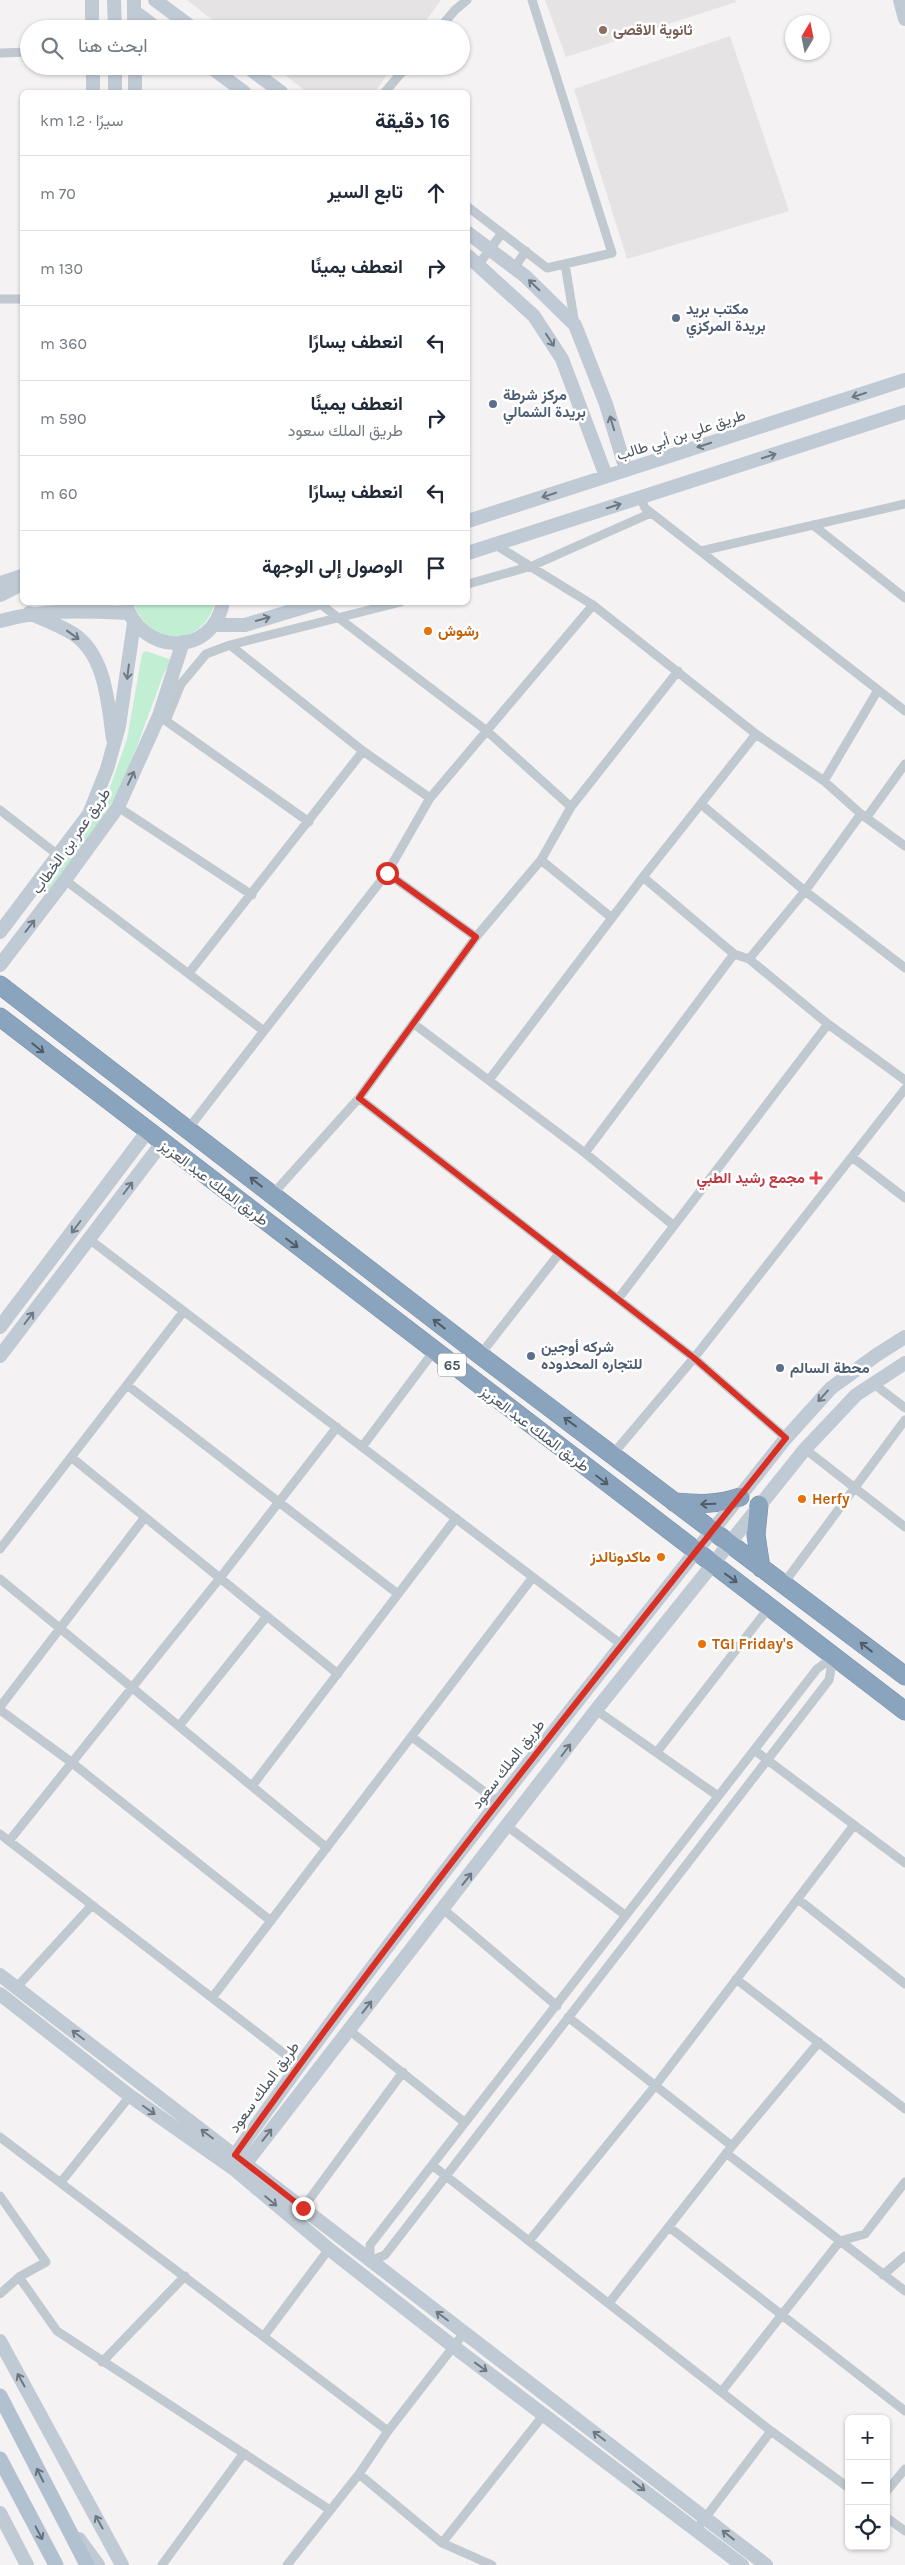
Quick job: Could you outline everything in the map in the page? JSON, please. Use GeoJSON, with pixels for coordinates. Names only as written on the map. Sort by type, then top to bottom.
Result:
{"type":"FeatureCollection","features":[{"type":"Feature","properties":{"kind":"highway","name":"طريق الملك عبد العزيز"},"geometry":{"type":"LineString","coordinates":[[0,985],[480,1355],[905,1676]]}},
{"type":"Feature","properties":{"kind":"highway","name":"طريق الملك عبد العزيز"},"geometry":{"type":"LineString","coordinates":[[0,1018],[146,1132],[696,1552],[770,1606],[833,1657],[905,1711]]}},
{"type":"Feature","properties":{"kind":"highway"},"geometry":{"type":"LineString","coordinates":[[674,1502],[701,1505],[721,1503],[740,1497]]}},
{"type":"Feature","properties":{"kind":"highway"},"geometry":{"type":"LineString","coordinates":[[760,1505],[756,1535],[761,1568]]}},
{"type":"Feature","properties":{"kind":"main road"},"geometry":{"type":"LineString","coordinates":[[92,0],[92,20]]}},
{"type":"Feature","properties":{"kind":"main road"},"geometry":{"type":"LineString","coordinates":[[114,0],[115,20]]}},
{"type":"Feature","properties":{"kind":"main road"},"geometry":{"type":"LineString","coordinates":[[155,0],[182,20]]}},
{"type":"Feature","properties":{"kind":"main road"},"geometry":{"type":"LineString","coordinates":[[900,0],[905,19]]}},
{"type":"Feature","properties":{"kind":"main road"},"geometry":{"type":"LineString","coordinates":[[134,5],[134,20]]}},
{"type":"Feature","properties":{"kind":"main road"},"geometry":{"type":"LineString","coordinates":[[134,5],[149,20]]}},
{"type":"Feature","properties":{"kind":"main road"},"geometry":{"type":"LineString","coordinates":[[93,75],[93,90]]}},
{"type":"Feature","properties":{"kind":"main road"},"geometry":{"type":"LineString","coordinates":[[115,75],[115,90]]}},
{"type":"Feature","properties":{"kind":"main road"},"geometry":{"type":"LineString","coordinates":[[135,75],[135,90]]}},
{"type":"Feature","properties":{"kind":"main road"},"geometry":{"type":"LineString","coordinates":[[221,75],[241,90]]}},
{"type":"Feature","properties":{"kind":"main road"},"geometry":{"type":"LineString","coordinates":[[258,75],[279,90]]}},
{"type":"Feature","properties":{"kind":"main road"},"geometry":{"type":"LineString","coordinates":[[470,235],[514,268],[575,325],[606,404],[626,470]]}},
{"type":"Feature","properties":{"kind":"main road"},"geometry":{"type":"LineString","coordinates":[[473,260],[534,316],[562,360],[606,476]]}},
{"type":"Feature","properties":{"kind":"main road","name":"طريق علي بن أبي طالب"},"geometry":{"type":"LineString","coordinates":[[470,520],[905,380]]}},
{"type":"Feature","properties":{"kind":"main road"},"geometry":{"type":"LineString","coordinates":[[470,552],[905,412]]}},
{"type":"Feature","properties":{"kind":"main road"},"geometry":{"type":"LineString","coordinates":[[0,583],[20,577]]}},
{"type":"Feature","properties":{"kind":"main road"},"geometry":{"type":"LineString","coordinates":[[0,596],[20,585]]}},
{"type":"Feature","properties":{"kind":"main road"},"geometry":{"type":"LineString","coordinates":[[0,600],[20,595]]}},
{"type":"Feature","properties":{"kind":"main road"},"geometry":{"type":"LineString","coordinates":[[0,621],[29,613],[72,610],[129,613],[144,633],[156,640],[170,643],[183,642],[203,636],[215,625],[220,616],[222,605]]}},
{"type":"Feature","properties":{"kind":"main road"},"geometry":{"type":"LineString","coordinates":[[215,625],[245,625],[313,605]]}},
{"type":"Feature","properties":{"kind":"main road"},"geometry":{"type":"LineString","coordinates":[[29,613],[73,633],[88,649],[107,692],[114,744]]}},
{"type":"Feature","properties":{"kind":"main road","name":"طريق عمر بن الخطاب"},"geometry":{"type":"LineString","coordinates":[[0,932],[89,814],[114,744],[125,698],[129,613]]}},
{"type":"Feature","properties":{"kind":"main road","name":"طريق عمر بن الخطاب"},"geometry":{"type":"LineString","coordinates":[[0,964],[118,807],[162,719],[183,642]]}},
{"type":"Feature","properties":{"kind":"main road"},"geometry":{"type":"LineString","coordinates":[[0,1327],[146,1132]]}},
{"type":"Feature","properties":{"kind":"main road"},"geometry":{"type":"LineString","coordinates":[[0,1356],[162,1143]]}},
{"type":"Feature","properties":{"kind":"main road","name":"طريق الملك سعود"},"geometry":{"type":"LineString","coordinates":[[238,2163],[299,2065],[498,1802],[786,1438],[831,1388],[905,1337]]}},
{"type":"Feature","properties":{"kind":"main road","name":"طريق الملك سعود"},"geometry":{"type":"LineString","coordinates":[[238,2163],[349,2030],[596,1710],[730,1545],[805,1448],[856,1395],[905,1363]]}},
{"type":"Feature","properties":{"kind":"main road"},"geometry":{"type":"LineString","coordinates":[[0,1975],[238,2163],[329,2249],[454,2347],[544,2413],[742,2565]]}},
{"type":"Feature","properties":{"kind":"main road"},"geometry":{"type":"LineString","coordinates":[[0,1994],[130,2096],[238,2163],[303,2208],[766,2565]]}},
{"type":"Feature","properties":{"kind":"main road"},"geometry":{"type":"LineString","coordinates":[[0,2341],[122,2565]]}},
{"type":"Feature","properties":{"kind":"main road"},"geometry":{"type":"LineString","coordinates":[[2,2398],[54,2504],[87,2565]]}},
{"type":"Feature","properties":{"kind":"main road"},"geometry":{"type":"LineString","coordinates":[[0,2459],[56,2565]]}},
{"type":"Feature","properties":{"kind":"main road"},"geometry":{"type":"LineString","coordinates":[[54,2504],[98,2565]]}},
{"type":"Feature","properties":{"kind":"main road"},"geometry":{"type":"LineString","coordinates":[[0,2513],[27,2565]]}},
{"type":"Feature","properties":{"kind":"street"},"geometry":{"type":"LineString","coordinates":[[446,20],[454,10],[467,0]]}},
{"type":"Feature","properties":{"kind":"street"},"geometry":{"type":"LineString","coordinates":[[470,209],[548,268],[612,253],[532,0]]}},
{"type":"Feature","properties":{"kind":"street"},"geometry":{"type":"LineString","coordinates":[[0,53],[20,52]]}},
{"type":"Feature","properties":{"kind":"street"},"geometry":{"type":"LineString","coordinates":[[387,90],[399,75]]}},
{"type":"Feature","properties":{"kind":"street"},"geometry":{"type":"LineString","coordinates":[[473,260],[490,250],[502,233]]}},
{"type":"Feature","properties":{"kind":"street"},"geometry":{"type":"LineString","coordinates":[[514,268],[526,251]]}},
{"type":"Feature","properties":{"kind":"street"},"geometry":{"type":"LineString","coordinates":[[565,264],[575,325]]}},
{"type":"Feature","properties":{"kind":"street"},"geometry":{"type":"LineString","coordinates":[[0,299],[20,299]]}},
{"type":"Feature","properties":{"kind":"street"},"geometry":{"type":"LineString","coordinates":[[640,497],[645,508],[651,513],[701,550],[905,711]]}},
{"type":"Feature","properties":{"kind":"street"},"geometry":{"type":"LineString","coordinates":[[701,550],[905,504]]}},
{"type":"Feature","properties":{"kind":"street"},"geometry":{"type":"LineString","coordinates":[[470,583],[532,566],[651,513]]}},
{"type":"Feature","properties":{"kind":"street"},"geometry":{"type":"LineString","coordinates":[[813,525],[905,598]]}},
{"type":"Feature","properties":{"kind":"street"},"geometry":{"type":"LineString","coordinates":[[494,544],[593,605],[756,734],[824,781],[905,846]]}},
{"type":"Feature","properties":{"kind":"street"},"geometry":{"type":"LineString","coordinates":[[323,605],[487,731],[571,807]]}},
{"type":"Feature","properties":{"kind":"street"},"geometry":{"type":"LineString","coordinates":[[309,822],[162,719],[181,684],[206,654],[230,645],[343,619],[391,605]]}},
{"type":"Feature","properties":{"kind":"street"},"geometry":{"type":"LineString","coordinates":[[188,1129],[387,873],[430,798],[593,605]]}},
{"type":"Feature","properties":{"kind":"street"},"geometry":{"type":"LineString","coordinates":[[230,645],[363,751],[430,798]]}},
{"type":"Feature","properties":{"kind":"street"},"geometry":{"type":"LineString","coordinates":[[272,1195],[359,1098],[476,937],[541,860],[571,807],[678,671]]}},
{"type":"Feature","properties":{"kind":"street"},"geometry":{"type":"LineString","coordinates":[[824,781],[878,690]]}},
{"type":"Feature","properties":{"kind":"street"},"geometry":{"type":"LineString","coordinates":[[490,1080],[643,877],[702,805],[756,734]]}},
{"type":"Feature","properties":{"kind":"street"},"geometry":{"type":"LineString","coordinates":[[189,973],[363,751]]}},
{"type":"Feature","properties":{"kind":"street"},"geometry":{"type":"LineString","coordinates":[[749,959],[905,764]]}},
{"type":"Feature","properties":{"kind":"street"},"geometry":{"type":"LineString","coordinates":[[702,805],[805,891],[905,968]]}},
{"type":"Feature","properties":{"kind":"street"},"geometry":{"type":"LineString","coordinates":[[118,807],[252,895]]}},
{"type":"Feature","properties":{"kind":"street"},"geometry":{"type":"LineString","coordinates":[[0,810],[58,855]]}},
{"type":"Feature","properties":{"kind":"street"},"geometry":{"type":"LineString","coordinates":[[541,860],[612,918]]}},
{"type":"Feature","properties":{"kind":"street"},"geometry":{"type":"LineString","coordinates":[[387,873],[476,937]]}},
{"type":"Feature","properties":{"kind":"street"},"geometry":{"type":"LineString","coordinates":[[643,877],[734,954],[749,959],[828,1024],[905,1080]]}},
{"type":"Feature","properties":{"kind":"street"},"geometry":{"type":"LineString","coordinates":[[65,880],[264,1031]]}},
{"type":"Feature","properties":{"kind":"street"},"geometry":{"type":"LineString","coordinates":[[585,1153],[734,954]]}},
{"type":"Feature","properties":{"kind":"street"},"geometry":{"type":"LineString","coordinates":[[414,1024],[585,1153],[674,1225]]}},
{"type":"Feature","properties":{"kind":"street"},"geometry":{"type":"LineString","coordinates":[[618,1299],[828,1024]]}},
{"type":"Feature","properties":{"kind":"street"},"geometry":{"type":"LineString","coordinates":[[613,1454],[694,1358],[905,1089]]}},
{"type":"Feature","properties":{"kind":"street"},"geometry":{"type":"LineString","coordinates":[[359,1098],[558,1255],[694,1358],[786,1438]]}},
{"type":"Feature","properties":{"kind":"street"},"geometry":{"type":"LineString","coordinates":[[852,1157],[905,1198]]}},
{"type":"Feature","properties":{"kind":"street"},"geometry":{"type":"LineString","coordinates":[[89,1239],[622,1645]]}},
{"type":"Feature","properties":{"kind":"street"},"geometry":{"type":"LineString","coordinates":[[480,1355],[558,1255]]}},
{"type":"Feature","properties":{"kind":"street"},"geometry":{"type":"LineString","coordinates":[[0,1549],[184,1311]]}},
{"type":"Feature","properties":{"kind":"street"},"geometry":{"type":"LineString","coordinates":[[362,1447],[434,1352]]}},
{"type":"Feature","properties":{"kind":"street"},"geometry":{"type":"LineString","coordinates":[[874,1384],[905,1408]]}},
{"type":"Feature","properties":{"kind":"street"},"geometry":{"type":"LineString","coordinates":[[127,1385],[398,1594]]}},
{"type":"Feature","properties":{"kind":"street"},"geometry":{"type":"LineString","coordinates":[[784,1583],[905,1420]]}},
{"type":"Feature","properties":{"kind":"street"},"geometry":{"type":"LineString","coordinates":[[9,1841],[71,1762],[133,1688],[337,1427]]}},
{"type":"Feature","properties":{"kind":"street"},"geometry":{"type":"LineString","coordinates":[[805,1448],[905,1526]]}},
{"type":"Feature","properties":{"kind":"street"},"geometry":{"type":"LineString","coordinates":[[71,1457],[338,1674]]}},
{"type":"Feature","properties":{"kind":"street"},"geometry":{"type":"LineString","coordinates":[[144,1517],[0,1708],[271,1921]]}},
{"type":"Feature","properties":{"kind":"street"},"geometry":{"type":"LineString","coordinates":[[252,1786],[456,1518]]}},
{"type":"Feature","properties":{"kind":"street"},"geometry":{"type":"LineString","coordinates":[[212,1998],[533,1577]]}},
{"type":"Feature","properties":{"kind":"street"},"geometry":{"type":"LineString","coordinates":[[0,1579],[327,1848]]}},
{"type":"Feature","properties":{"kind":"street"},"geometry":{"type":"LineString","coordinates":[[657,1752],[770,1606]]}},
{"type":"Feature","properties":{"kind":"street"},"geometry":{"type":"LineString","coordinates":[[179,1726],[267,1616]]}},
{"type":"Feature","properties":{"kind":"street"},"geometry":{"type":"LineString","coordinates":[[833,1657],[829,1680],[385,2255],[370,2261],[370,2245],[464,2122],[557,2006],[625,1915],[817,1669],[833,1657]]}},
{"type":"Feature","properties":{"kind":"street"},"geometry":{"type":"LineString","coordinates":[[596,1710],[718,1796]]}},
{"type":"Feature","properties":{"kind":"street"},"geometry":{"type":"LineString","coordinates":[[412,1737],[498,1802]]}},
{"type":"Feature","properties":{"kind":"street"},"geometry":{"type":"LineString","coordinates":[[754,1750],[905,1863]]}},
{"type":"Feature","properties":{"kind":"street"},"geometry":{"type":"LineString","coordinates":[[529,2241],[655,2086],[854,1825]]}},
{"type":"Feature","properties":{"kind":"street"},"geometry":{"type":"LineString","coordinates":[[507,1826],[625,1915]]}},
{"type":"Feature","properties":{"kind":"street"},"geometry":{"type":"LineString","coordinates":[[0,1834],[299,2065]]}},
{"type":"Feature","properties":{"kind":"street"},"geometry":{"type":"LineString","coordinates":[[798,1899],[905,1984]]}},
{"type":"Feature","properties":{"kind":"street"},"geometry":{"type":"LineString","coordinates":[[16,1988],[92,1905]]}},
{"type":"Feature","properties":{"kind":"street"},"geometry":{"type":"LineString","coordinates":[[443,1910],[557,2006]]}},
{"type":"Feature","properties":{"kind":"street"},"geometry":{"type":"LineString","coordinates":[[736,1980],[905,2109]]}},
{"type":"Feature","properties":{"kind":"street"},"geometry":{"type":"LineString","coordinates":[[568,2017],[655,2086],[729,2150],[840,2241],[905,2291]]}},
{"type":"Feature","properties":{"kind":"street"},"geometry":{"type":"LineString","coordinates":[[349,2030],[464,2122]]}},
{"type":"Feature","properties":{"kind":"street"},"geometry":{"type":"LineString","coordinates":[[609,2303],[729,2150],[818,2042]]}},
{"type":"Feature","properties":{"kind":"street"},"geometry":{"type":"LineString","coordinates":[[303,2208],[403,2072]]}},
{"type":"Feature","properties":{"kind":"street"},"geometry":{"type":"LineString","coordinates":[[61,2182],[130,2096]]}},
{"type":"Feature","properties":{"kind":"street"},"geometry":{"type":"LineString","coordinates":[[0,2137],[388,2432]]}},
{"type":"Feature","properties":{"kind":"street"},"geometry":{"type":"LineString","coordinates":[[432,2165],[771,2431],[845,2485]]}},
{"type":"Feature","properties":{"kind":"street"},"geometry":{"type":"LineString","coordinates":[[722,2391],[840,2241],[865,2234],[905,2182]]}},
{"type":"Feature","properties":{"kind":"street"},"geometry":{"type":"LineString","coordinates":[[0,2196],[46,2262],[19,2277],[0,2294]]}},
{"type":"Feature","properties":{"kind":"street"},"geometry":{"type":"LineString","coordinates":[[669,2227],[905,2411]]}},
{"type":"Feature","properties":{"kind":"street"},"geometry":{"type":"LineString","coordinates":[[264,2336],[329,2249]]}},
{"type":"Feature","properties":{"kind":"street"},"geometry":{"type":"LineString","coordinates":[[883,2275],[905,2256]]}},
{"type":"Feature","properties":{"kind":"street"},"geometry":{"type":"LineString","coordinates":[[102,2362],[185,2276]]}},
{"type":"Feature","properties":{"kind":"street"},"geometry":{"type":"LineString","coordinates":[[19,2277],[58,2331],[102,2362],[330,2510]]}},
{"type":"Feature","properties":{"kind":"street"},"geometry":{"type":"LineString","coordinates":[[287,2565],[359,2474],[388,2432],[464,2333]]}},
{"type":"Feature","properties":{"kind":"street"},"geometry":{"type":"LineString","coordinates":[[442,2543],[544,2413]]}},
{"type":"Feature","properties":{"kind":"street"},"geometry":{"type":"LineString","coordinates":[[696,2530],[771,2431]]}},
{"type":"Feature","properties":{"kind":"street"},"geometry":{"type":"LineString","coordinates":[[162,2565],[244,2453]]}},
{"type":"Feature","properties":{"kind":"street"},"geometry":{"type":"LineString","coordinates":[[890,2487],[905,2469]]}},
{"type":"Feature","properties":{"kind":"street"},"geometry":{"type":"LineString","coordinates":[[359,2474],[442,2543],[492,2565]]}},
{"type":"Feature","properties":{"kind":"street"},"geometry":{"type":"LineString","coordinates":[[890,2520],[905,2531]]}},
{"type":"Feature","properties":{"kind":"shaded area"},"geometry":{"type":"Polygon","coordinates":[[[187,0],[441,0],[427,20],[213,20],[187,0]]]}},
{"type":"Feature","properties":{"kind":"shaded area","name":"ثانوية الاقصى"},"geometry":{"type":"Polygon","coordinates":[[[545,0],[735,0],[736,2],[566,57],[545,0]]]}},
{"type":"Feature","properties":{"kind":"shaded area"},"geometry":{"type":"Polygon","coordinates":[[[730,36],[789,211],[627,259],[574,89],[730,36]]]}},
{"type":"Feature","properties":{"kind":"shaded area"},"geometry":{"type":"Polygon","coordinates":[[[285,75],[387,75],[376,90],[304,90],[285,75]]]}},
{"type":"Feature","properties":{"kind":"green space"},"geometry":{"type":"Polygon","coordinates":[[[134,605],[214,605],[208,618],[198,629],[187,635],[175,637],[162,634],[151,628],[141,617],[134,605]]]}},
{"type":"Feature","properties":{"kind":"green space"},"geometry":{"type":"Polygon","coordinates":[[[146,651],[172,660],[164,673],[122,787],[79,852],[48,890],[46,888],[105,801],[127,739],[142,654],[146,651]]]}},
{"type":"Feature","properties":{"kind":"place","name":"ثانوية الاقصى"},"geometry":{"type":"Point","coordinates":[603,30]}},
{"type":"Feature","properties":{"kind":"place","name":"مكتب بريد بريدة المركزي"},"geometry":{"type":"Point","coordinates":[676,318]}},
{"type":"Feature","properties":{"kind":"place","name":"مركز شرطة بريدة الشمالي"},"geometry":{"type":"Point","coordinates":[493,404]}},
{"type":"Feature","properties":{"kind":"place","name":"رشوش"},"geometry":{"type":"Point","coordinates":[428,631]}},
{"type":"Feature","properties":{"kind":"place","name":"مجمع رشيد الطبي"},"geometry":{"type":"Point","coordinates":[816,1178]}},
{"type":"Feature","properties":{"kind":"place","name":"شركه أوجين للتجاره المحدوده"},"geometry":{"type":"Point","coordinates":[531,1356]}},
{"type":"Feature","properties":{"kind":"place","name":"محطة السالم"},"geometry":{"type":"Point","coordinates":[780,1368]}},
{"type":"Feature","properties":{"kind":"place","name":"Herfy"},"geometry":{"type":"Point","coordinates":[802,1499]}},
{"type":"Feature","properties":{"kind":"place","name":"ماكدونالدز"},"geometry":{"type":"Point","coordinates":[661,1557]}},
{"type":"Feature","properties":{"kind":"place","name":"TGI Friday's"},"geometry":{"type":"Point","coordinates":[702,1644]}},
{"type":"Feature","properties":{"kind":"route"},"geometry":{"type":"LineString","coordinates":[[303,2208],[235,2155],[299,2065],[498,1802],[786,1438],[694,1358],[558,1255],[359,1098],[476,937],[387,873]]}}]}
